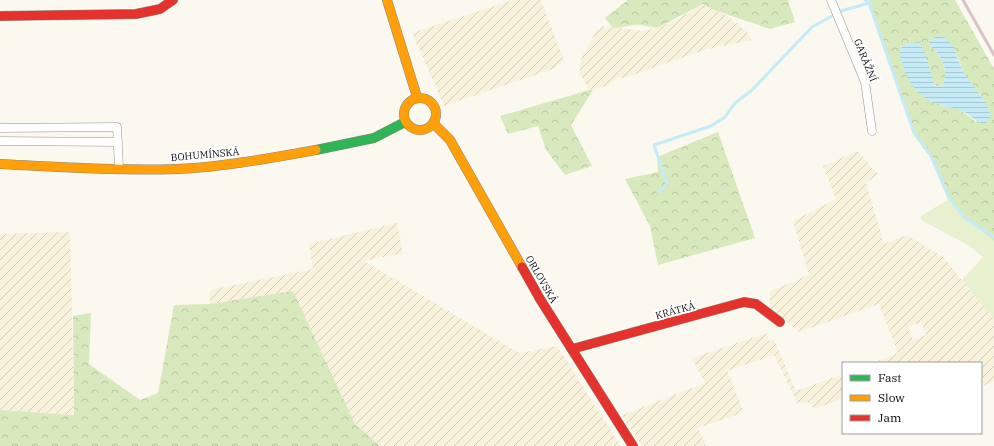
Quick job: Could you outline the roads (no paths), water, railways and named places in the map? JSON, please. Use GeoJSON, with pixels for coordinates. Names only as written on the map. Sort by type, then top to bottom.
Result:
{"type":"FeatureCollection","features":[{"type":"Feature","properties":{"kind":"main road"},"geometry":{"type":"LineString","coordinates":[[0,16],[136,14],[160,9],[173,0]]}},
{"type":"Feature","properties":{"kind":"main road"},"geometry":{"type":"LineString","coordinates":[[387,0],[417,97]]}},
{"type":"Feature","properties":{"kind":"main road"},"geometry":{"type":"LineString","coordinates":[[417,97],[422,97],[432,102],[436,112],[433,123],[430,127],[419,130],[409,126],[405,122],[403,112],[408,102],[417,97]]}},
{"type":"Feature","properties":{"kind":"main road","name":"BOHUMÍNSKÁ"},"geometry":{"type":"LineString","coordinates":[[0,164],[119,168],[177,168],[235,163],[294,154],[377,137],[397,128],[405,122]]}},
{"type":"Feature","properties":{"kind":"main road","name":"ORLOVSKÁ"},"geometry":{"type":"LineString","coordinates":[[433,123],[450,140],[540,299],[632,446]]}},
{"type":"Feature","properties":{"kind":"main road","name":"KRÁTKÁ"},"geometry":{"type":"LineString","coordinates":[[572,349],[744,302],[756,304],[780,322]]}},
{"type":"Feature","properties":{"kind":"street","name":"GARÁŽNÍ"},"geometry":{"type":"LineString","coordinates":[[831,0],[865,82],[872,131]]}},
{"type":"Feature","properties":{"kind":"street"},"geometry":{"type":"LineString","coordinates":[[0,128],[117,128],[119,168]]}},
{"type":"Feature","properties":{"kind":"street"},"geometry":{"type":"LineString","coordinates":[[0,141],[118,142]]}},
{"type":"Feature","properties":{"kind":"water"},"geometry":{"type":"Polygon","coordinates":[[[938,36],[946,38],[953,46],[963,72],[986,103],[991,116],[985,124],[977,121],[956,108],[943,106],[924,97],[912,86],[908,79],[899,51],[905,44],[919,42],[925,53],[935,86],[942,87],[945,69],[938,53],[929,45],[931,39],[938,36]]]}},
{"type":"Feature","properties":{"kind":"waterway"},"geometry":{"type":"LineString","coordinates":[[865,0],[869,3],[914,133],[931,156],[949,198],[965,218],[994,237]]}},
{"type":"Feature","properties":{"kind":"waterway"},"geometry":{"type":"LineString","coordinates":[[658,192],[667,184],[654,145],[711,126],[725,117],[735,103],[752,90],[812,27],[841,11],[869,3]]}},
{"type":"Feature","properties":{"kind":"railway"},"geometry":{"type":"LineString","coordinates":[[963,0],[994,55]]}}]}
